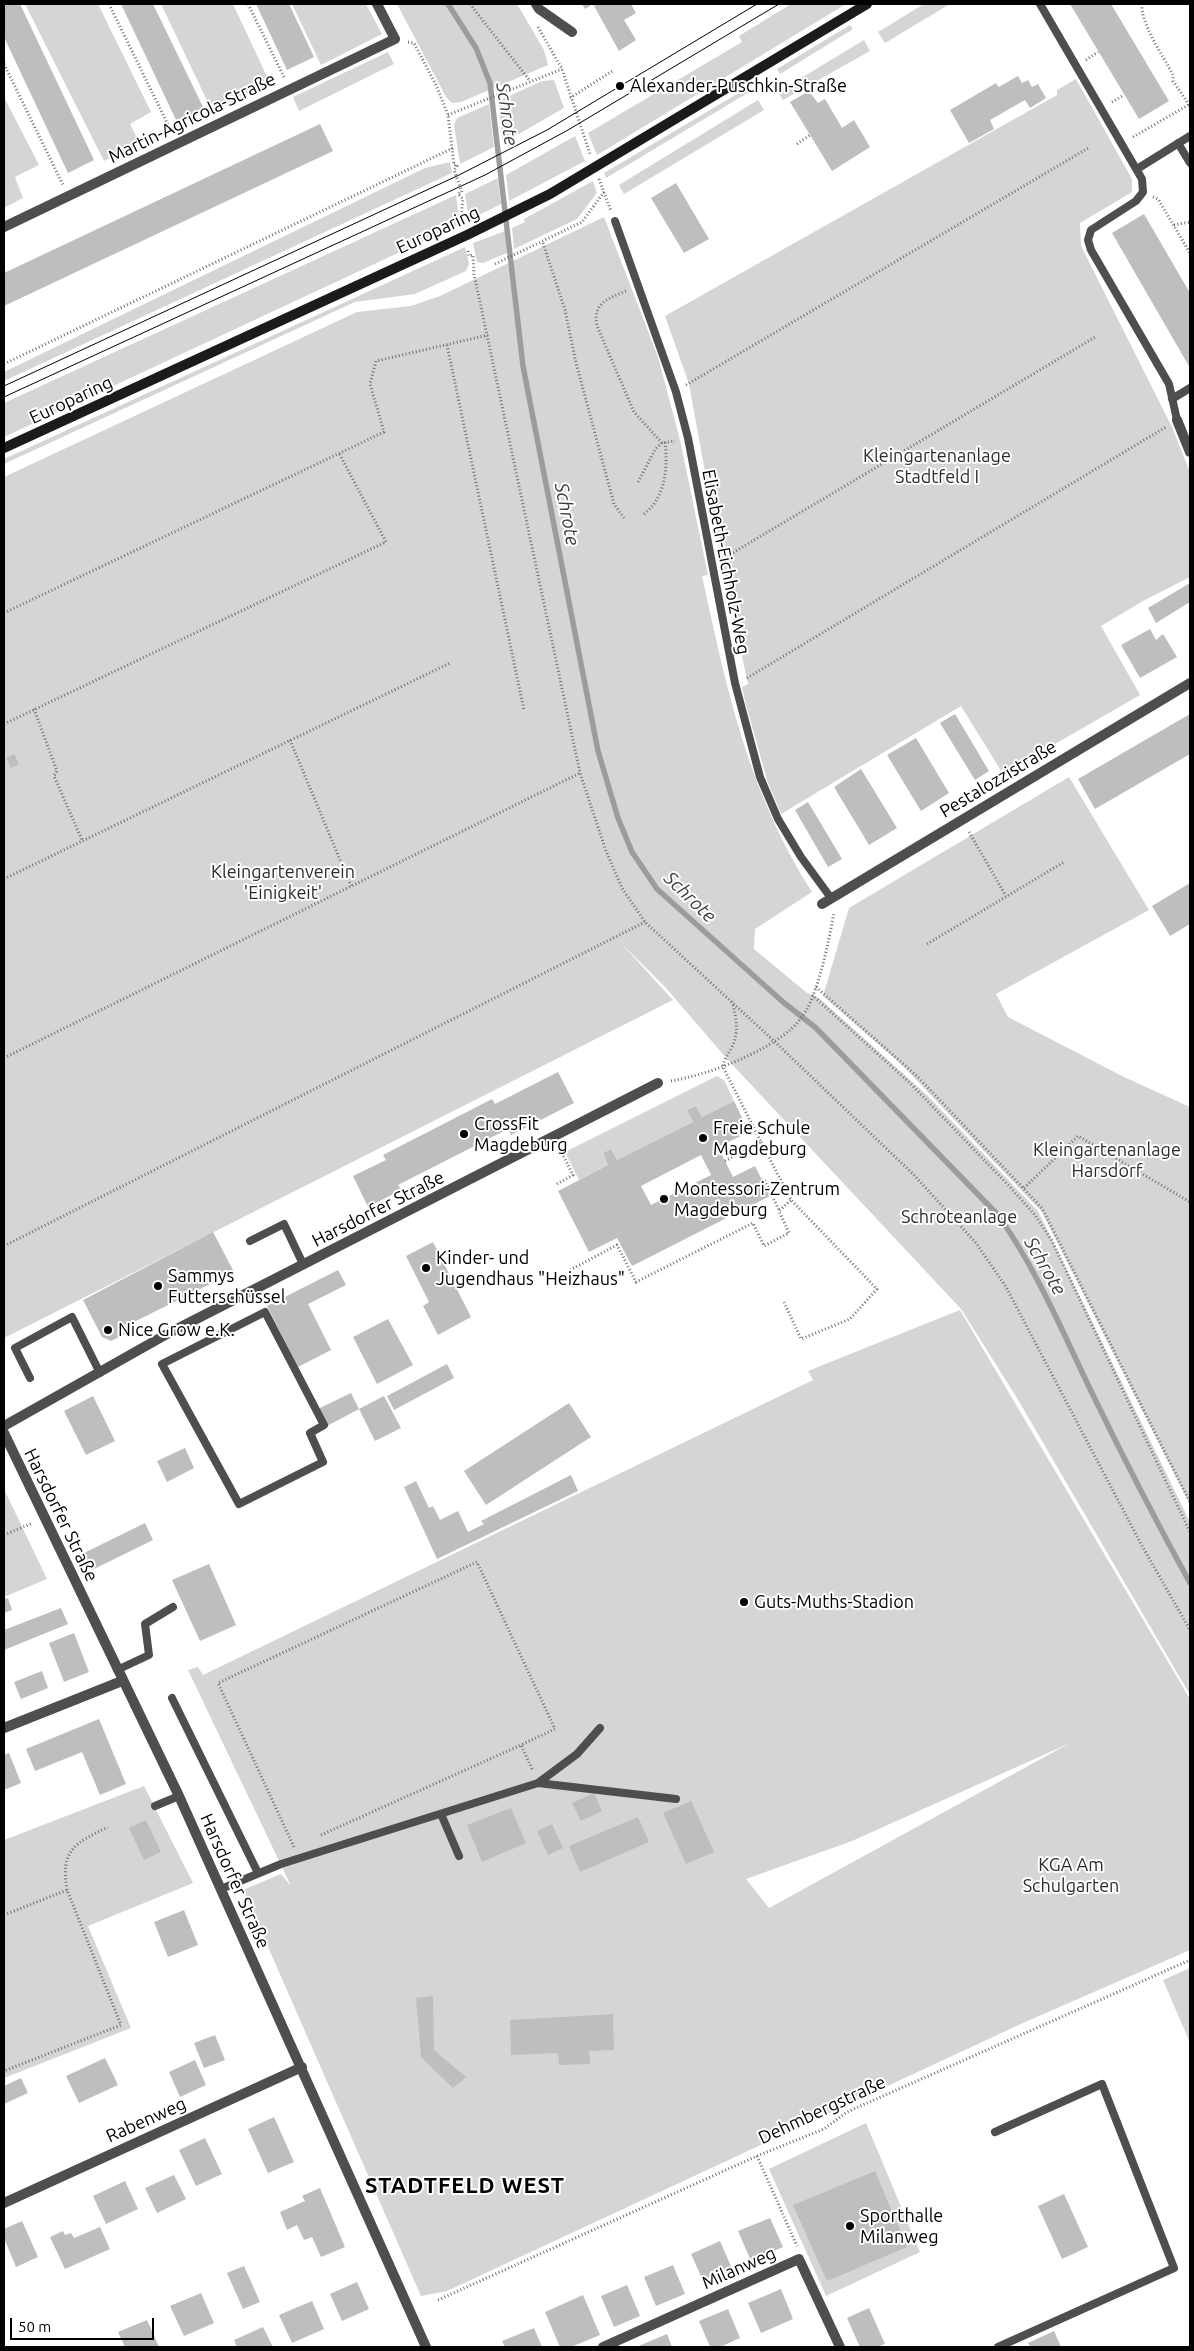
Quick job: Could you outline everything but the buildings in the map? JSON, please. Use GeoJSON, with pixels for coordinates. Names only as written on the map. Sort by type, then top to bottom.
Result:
{"type":"FeatureCollection","features":[{"type":"Feature","properties":{"kind":"main road","name":"Europaring"},"geometry":{"type":"LineString","coordinates":[[4,448],[522,208],[606,162],[867,4]]}},
{"type":"Feature","properties":{"kind":"street","name":"Martin-Agricola-Straße"},"geometry":{"type":"LineString","coordinates":[[4,228],[396,39],[377,4]]}},
{"type":"Feature","properties":{"kind":"street"},"geometry":{"type":"LineString","coordinates":[[536,4],[539,9],[572,32]]}},
{"type":"Feature","properties":{"kind":"street"},"geometry":{"type":"LineString","coordinates":[[1177,420],[1188,439],[1190,452]]}},
{"type":"Feature","properties":{"kind":"street","name":"Pestalozzistraße"},"geometry":{"type":"LineString","coordinates":[[827,901],[1190,683]]}},
{"type":"Feature","properties":{"kind":"street","name":"Harsdorfer Straße"},"geometry":{"type":"LineString","coordinates":[[4,1426],[167,1334],[554,1138],[658,1083]]}},
{"type":"Feature","properties":{"kind":"street","name":"Harsdorfer Straße"},"geometry":{"type":"LineString","coordinates":[[4,1433],[179,1796],[426,2347]]}},
{"type":"Feature","properties":{"kind":"street"},"geometry":{"type":"LineString","coordinates":[[4,1728],[122,1681]]}},
{"type":"Feature","properties":{"kind":"street","name":"Rabenweg"},"geometry":{"type":"LineString","coordinates":[[4,2203],[302,2067]]}},
{"type":"Feature","properties":{"kind":"street","name":"Milanweg"},"geometry":{"type":"LineString","coordinates":[[603,2347],[799,2259],[840,2347]]}},
{"type":"Feature","properties":{"kind":"lane"},"geometry":{"type":"LineString","coordinates":[[1040,4],[1142,179],[1143,192],[1136,201],[1091,230],[1088,240],[1091,250],[1169,384],[1177,420]]}},
{"type":"Feature","properties":{"kind":"lane"},"geometry":{"type":"LineString","coordinates":[[1137,169],[1190,136]]}},
{"type":"Feature","properties":{"kind":"lane"},"geometry":{"type":"LineString","coordinates":[[1178,143],[1190,163]]}},
{"type":"Feature","properties":{"kind":"lane","name":"Elisabeth-Eichholz-Weg"},"geometry":{"type":"LineString","coordinates":[[615,221],[676,392],[688,438],[735,683],[760,777],[768,798],[827,901]]}},
{"type":"Feature","properties":{"kind":"lane"},"geometry":{"type":"LineString","coordinates":[[1172,399],[1190,388]]}},
{"type":"Feature","properties":{"kind":"lane"},"geometry":{"type":"LineString","coordinates":[[250,1241],[284,1224],[303,1264]]}},
{"type":"Feature","properties":{"kind":"lane"},"geometry":{"type":"LineString","coordinates":[[265,1312],[324,1425],[310,1432],[323,1462],[239,1504],[162,1364],[265,1312]]}},
{"type":"Feature","properties":{"kind":"lane"},"geometry":{"type":"LineString","coordinates":[[30,1378],[15,1348],[72,1317],[100,1372]]}},
{"type":"Feature","properties":{"kind":"lane"},"geometry":{"type":"LineString","coordinates":[[117,1670],[148,1654],[145,1624],[173,1607]]}},
{"type":"Feature","properties":{"kind":"lane"},"geometry":{"type":"LineString","coordinates":[[172,1698],[258,1873]]}},
{"type":"Feature","properties":{"kind":"lane"},"geometry":{"type":"LineString","coordinates":[[221,1889],[281,1864],[538,1783],[577,1754],[600,1728]]}},
{"type":"Feature","properties":{"kind":"lane"},"geometry":{"type":"LineString","coordinates":[[538,1783],[676,1799]]}},
{"type":"Feature","properties":{"kind":"lane"},"geometry":{"type":"LineString","coordinates":[[155,1806],[179,1796]]}},
{"type":"Feature","properties":{"kind":"lane"},"geometry":{"type":"LineString","coordinates":[[441,1814],[459,1856]]}},
{"type":"Feature","properties":{"kind":"lane"},"geometry":{"type":"LineString","coordinates":[[995,2132],[1102,2084],[1174,2268],[998,2347]]}},
{"type":"Feature","properties":{"kind":"path"},"geometry":{"type":"LineString","coordinates":[[109,4],[177,144]]}},
{"type":"Feature","properties":{"kind":"path"},"geometry":{"type":"LineString","coordinates":[[248,4],[290,90]]}},
{"type":"Feature","properties":{"kind":"path"},"geometry":{"type":"LineString","coordinates":[[470,4],[530,81]]}},
{"type":"Feature","properties":{"kind":"path"},"geometry":{"type":"LineString","coordinates":[[1122,144],[1190,105],[1173,81],[1173,75],[1145,21],[1141,11],[1142,4]]}},
{"type":"Feature","properties":{"kind":"path"},"geometry":{"type":"LineString","coordinates":[[533,19],[562,69],[570,98],[592,159]]}},
{"type":"Feature","properties":{"kind":"path","name":"Europaring"},"geometry":{"type":"LineString","coordinates":[[414,43],[436,85],[448,115],[454,165],[456,164],[457,168],[454,170],[462,192],[458,194],[463,199],[461,214],[466,214],[466,225]]}},
{"type":"Feature","properties":{"kind":"path"},"geometry":{"type":"LineString","coordinates":[[4,64],[69,196]]}},
{"type":"Feature","properties":{"kind":"path"},"geometry":{"type":"LineString","coordinates":[[448,115],[562,69]]}},
{"type":"Feature","properties":{"kind":"path"},"geometry":{"type":"LineString","coordinates":[[570,98],[614,70]]}},
{"type":"Feature","properties":{"kind":"path"},"geometry":{"type":"LineString","coordinates":[[796,144],[810,135]]}},
{"type":"Feature","properties":{"kind":"path"},"geometry":{"type":"LineString","coordinates":[[676,392],[1090,147]]}},
{"type":"Feature","properties":{"kind":"path"},"geometry":{"type":"LineString","coordinates":[[4,364],[453,148]]}},
{"type":"Feature","properties":{"kind":"path"},"geometry":{"type":"LineString","coordinates":[[598,177],[615,221]]}},
{"type":"Feature","properties":{"kind":"path"},"geometry":{"type":"LineString","coordinates":[[495,264],[543,243],[582,222],[604,192]]}},
{"type":"Feature","properties":{"kind":"path"},"geometry":{"type":"LineString","coordinates":[[1143,192],[1158,199],[1190,253]]}},
{"type":"Feature","properties":{"kind":"path"},"geometry":{"type":"LineString","coordinates":[[1174,225],[1190,222]]}},
{"type":"Feature","properties":{"kind":"path"},"geometry":{"type":"LineString","coordinates":[[543,243],[565,310],[576,363],[614,504],[624,518]]}},
{"type":"Feature","properties":{"kind":"path","name":"Europaring"},"geometry":{"type":"LineString","coordinates":[[469,245],[469,256],[473,255],[474,258],[474,274],[580,773],[606,851],[622,888],[645,922],[774,1041],[913,1174],[976,1243],[1006,1287],[1142,1544],[1190,1630]]}},
{"type":"Feature","properties":{"kind":"path"},"geometry":{"type":"LineString","coordinates":[[638,286],[604,301],[597,310],[596,322],[634,412],[664,442],[667,459],[660,495],[644,514]]}},
{"type":"Feature","properties":{"kind":"path"},"geometry":{"type":"LineString","coordinates":[[4,613],[384,432],[370,384],[376,361],[488,335]]}},
{"type":"Feature","properties":{"kind":"path"},"geometry":{"type":"LineString","coordinates":[[712,566],[1097,336]]}},
{"type":"Feature","properties":{"kind":"path"},"geometry":{"type":"LineString","coordinates":[[447,344],[524,710]]}},
{"type":"Feature","properties":{"kind":"path"},"geometry":{"type":"LineString","coordinates":[[735,683],[1177,420]]}},
{"type":"Feature","properties":{"kind":"path"},"geometry":{"type":"LineString","coordinates":[[638,482],[656,448],[664,442],[688,438]]}},
{"type":"Feature","properties":{"kind":"path"},"geometry":{"type":"LineString","coordinates":[[4,724],[386,542],[339,453]]}},
{"type":"Feature","properties":{"kind":"path"},"geometry":{"type":"LineString","coordinates":[[4,878],[450,663]]}},
{"type":"Feature","properties":{"kind":"path"},"geometry":{"type":"LineString","coordinates":[[34,710],[57,771],[54,776],[82,840]]}},
{"type":"Feature","properties":{"kind":"path"},"geometry":{"type":"LineString","coordinates":[[290,740],[351,886]]}},
{"type":"Feature","properties":{"kind":"path"},"geometry":{"type":"LineString","coordinates":[[4,1058],[580,773]]}},
{"type":"Feature","properties":{"kind":"path"},"geometry":{"type":"LineString","coordinates":[[970,833],[1006,896]]}},
{"type":"Feature","properties":{"kind":"path"},"geometry":{"type":"LineString","coordinates":[[927,944],[1064,862]]}},
{"type":"Feature","properties":{"kind":"path"},"geometry":{"type":"LineString","coordinates":[[658,1083],[692,1078],[708,1070],[723,1067],[792,1030],[807,1008],[816,987],[834,913],[833,902],[827,901]]}},
{"type":"Feature","properties":{"kind":"path"},"geometry":{"type":"LineString","coordinates":[[4,1246],[645,922]]}},
{"type":"Feature","properties":{"kind":"path"},"geometry":{"type":"LineString","coordinates":[[816,987],[917,1076],[1042,1208],[1190,1502]]}},
{"type":"Feature","properties":{"kind":"path"},"geometry":{"type":"LineString","coordinates":[[812,995],[910,1083],[1035,1215],[1052,1241],[1190,1532]]}},
{"type":"Feature","properties":{"kind":"path"},"geometry":{"type":"LineString","coordinates":[[732,1002],[737,1019],[736,1032],[723,1067],[791,1200],[877,1289],[850,1319],[801,1339],[783,1300]]}},
{"type":"Feature","properties":{"kind":"path"},"geometry":{"type":"LineString","coordinates":[[1024,1188],[1078,1136],[1190,1202]]}},
{"type":"Feature","properties":{"kind":"path"},"geometry":{"type":"LineString","coordinates":[[554,1138],[573,1176],[557,1184]]}},
{"type":"Feature","properties":{"kind":"path"},"geometry":{"type":"LineString","coordinates":[[725,1161],[761,1142]]}},
{"type":"Feature","properties":{"kind":"path"},"geometry":{"type":"LineString","coordinates":[[570,1270],[619,1244],[636,1282],[753,1222],[764,1246],[789,1233],[764,1179],[762,1180]]}},
{"type":"Feature","properties":{"kind":"path"},"geometry":{"type":"LineString","coordinates":[[779,1210],[791,1200]]}},
{"type":"Feature","properties":{"kind":"path"},"geometry":{"type":"LineString","coordinates":[[4,1535],[45,1519]]}},
{"type":"Feature","properties":{"kind":"path"},"geometry":{"type":"LineString","coordinates":[[303,1844],[294,1848],[218,1683],[477,1562],[555,1729],[312,1840]]}},
{"type":"Feature","properties":{"kind":"path"},"geometry":{"type":"LineString","coordinates":[[522,1745],[538,1783]]}},
{"type":"Feature","properties":{"kind":"path"},"geometry":{"type":"LineString","coordinates":[[4,2071],[121,2025],[67,1890],[64,1871],[68,1853],[80,1840],[108,1827]]}},
{"type":"Feature","properties":{"kind":"path"},"geometry":{"type":"LineString","coordinates":[[4,1915],[67,1890]]}},
{"type":"Feature","properties":{"kind":"path","name":"Dehmbergstraße"},"geometry":{"type":"LineString","coordinates":[[438,2300],[756,2156],[824,2129],[847,2112],[1190,1960]]}},
{"type":"Feature","properties":{"kind":"path"},"geometry":{"type":"LineString","coordinates":[[756,2156],[797,2246],[799,2259]]}},
{"type":"Feature","properties":{"kind":"green space"},"geometry":{"type":"Polygon","coordinates":[[[25,4],[98,4],[151,112],[130,124],[139,142],[104,161],[25,4]]]}},
{"type":"Feature","properties":{"kind":"green space"},"geometry":{"type":"Polygon","coordinates":[[[161,4],[233,4],[270,83],[212,111],[161,4]]]}},
{"type":"Feature","properties":{"kind":"green space"},"geometry":{"type":"Polygon","coordinates":[[[292,4],[366,4],[382,34],[321,65],[292,4]]]}},
{"type":"Feature","properties":{"kind":"green space"},"geometry":{"type":"Polygon","coordinates":[[[397,4],[517,4],[544,50],[548,65],[461,102],[452,103],[446,97],[397,4]]]}},
{"type":"Feature","properties":{"kind":"green space"},"geometry":{"type":"Polygon","coordinates":[[[791,4],[846,4],[597,155],[588,133],[742,42],[739,36],[791,4]]]}},
{"type":"Feature","properties":{"kind":"green space"},"geometry":{"type":"Polygon","coordinates":[[[924,4],[950,4],[885,43],[878,32],[924,4]]]}},
{"type":"Feature","properties":{"kind":"green space"},"geometry":{"type":"Polygon","coordinates":[[[850,25],[853,29],[780,74],[777,69],[850,25]]]}},
{"type":"Feature","properties":{"kind":"green space"},"geometry":{"type":"Polygon","coordinates":[[[864,40],[870,51],[783,100],[778,92],[864,40]]]}},
{"type":"Feature","properties":{"kind":"green space"},"geometry":{"type":"Polygon","coordinates":[[[388,52],[394,64],[299,111],[293,97],[388,52]]]}},
{"type":"Feature","properties":{"kind":"green space","name":"Kleingartenanlage Stadtfeld I"},"geometry":{"type":"Polygon","coordinates":[[[1076,79],[1132,179],[1132,192],[1080,223],[1081,246],[1172,427],[1190,472],[1190,577],[1143,601],[1101,626],[1140,695],[1003,774],[961,706],[781,814],[767,780],[745,701],[742,687],[748,684],[721,560],[689,384],[665,316],[1057,95],[1057,90],[1076,79]]]}},
{"type":"Feature","properties":{"kind":"green space"},"geometry":{"type":"Polygon","coordinates":[[[554,80],[564,108],[503,143],[498,101],[542,81],[554,80]]]}},
{"type":"Feature","properties":{"kind":"green space"},"geometry":{"type":"Polygon","coordinates":[[[747,88],[751,91],[606,178],[604,173],[747,88]]]}},
{"type":"Feature","properties":{"kind":"green space"},"geometry":{"type":"Polygon","coordinates":[[[4,97],[39,165],[15,177],[23,198],[4,208],[4,97]]]}},
{"type":"Feature","properties":{"kind":"green space"},"geometry":{"type":"Polygon","coordinates":[[[758,100],[764,110],[624,194],[619,185],[758,100]]]}},
{"type":"Feature","properties":{"kind":"green space"},"geometry":{"type":"Polygon","coordinates":[[[489,104],[494,147],[460,164],[454,125],[457,118],[489,104]]]}},
{"type":"Feature","properties":{"kind":"green space"},"geometry":{"type":"Polygon","coordinates":[[[575,136],[585,161],[509,201],[506,175],[575,136]]]}},
{"type":"Feature","properties":{"kind":"green space"},"geometry":{"type":"Polygon","coordinates":[[[450,162],[452,173],[4,381],[4,372],[425,168],[450,162]]]}},
{"type":"Feature","properties":{"kind":"green space"},"geometry":{"type":"Polygon","coordinates":[[[498,178],[501,204],[469,220],[465,194],[498,178]]]}},
{"type":"Feature","properties":{"kind":"green space"},"geometry":{"type":"Polygon","coordinates":[[[593,181],[597,193],[577,219],[514,249],[512,228],[525,222],[524,219],[593,181]]]}},
{"type":"Feature","properties":{"kind":"green space"},"geometry":{"type":"Polygon","coordinates":[[[456,195],[460,224],[4,437],[4,403],[456,195]]]}},
{"type":"Feature","properties":{"kind":"green space","name":"Kleingartenverein 'Einigkeit'"},"geometry":{"type":"Polygon","coordinates":[[[604,217],[658,357],[680,440],[708,575],[702,576],[742,739],[771,816],[812,892],[755,929],[754,949],[807,993],[819,998],[927,1095],[1038,1211],[1190,1522],[1190,1695],[1017,1398],[961,1309],[728,1060],[726,1061],[727,1059],[666,988],[619,941],[673,1000],[4,1338],[4,477],[357,312],[411,306],[440,296],[604,217]]]}},
{"type":"Feature","properties":{"kind":"green space"},"geometry":{"type":"Polygon","coordinates":[[[505,231],[507,253],[483,263],[477,262],[473,243],[505,231]]]}},
{"type":"Feature","properties":{"kind":"green space"},"geometry":{"type":"Polygon","coordinates":[[[465,247],[469,264],[466,271],[415,294],[355,302],[4,464],[4,459],[465,247]]]}},
{"type":"Feature","properties":{"kind":"green space","name":"Kleingartenanlage Harsdorf"},"geometry":{"type":"Polygon","coordinates":[[[1069,777],[1149,910],[996,994],[1008,1017],[1124,1077],[1190,1107],[1190,1505],[1042,1212],[902,1065],[823,996],[849,908],[1069,777]]]}},
{"type":"Feature","properties":{"kind":"green space"},"geometry":{"type":"Polygon","coordinates":[[[717,1076],[724,1080],[734,1101],[702,1117],[696,1106],[687,1110],[693,1122],[617,1160],[611,1149],[603,1153],[608,1165],[579,1180],[565,1152],[717,1076]]]}},
{"type":"Feature","properties":{"kind":"green space","name":"KGA Am Schulgarten"},"geometry":{"type":"Polygon","coordinates":[[[960,1310],[1190,1699],[1190,1950],[1023,2023],[447,2291],[421,2296],[243,1890],[281,1874],[291,1886],[188,1670],[198,1667],[203,1675],[813,1380],[808,1371],[960,1310]],[[1070,1743],[852,1841],[746,1879],[769,1908],[1070,1743]]]}},
{"type":"Feature","properties":{"kind":"green space"},"geometry":{"type":"Polygon","coordinates":[[[4,1489],[47,1579],[4,1597],[4,1489]]]}},
{"type":"Feature","properties":{"kind":"green space"},"geometry":{"type":"Polygon","coordinates":[[[144,1786],[193,1883],[88,1926],[131,2028],[4,2078],[4,1840],[144,1786]]]}},
{"type":"Feature","properties":{"kind":"green space"},"geometry":{"type":"Polygon","coordinates":[[[1190,1968],[1190,2043],[1163,1980],[1190,1968]]]}},
{"type":"Feature","properties":{"kind":"green space"},"geometry":{"type":"Polygon","coordinates":[[[866,2123],[920,2252],[826,2296],[769,2169],[866,2123]]]}},
{"type":"Feature","properties":{"kind":"waterway","name":"Schrote"},"geometry":{"type":"LineString","coordinates":[[448,4],[476,48],[490,83],[523,366],[598,751],[618,818],[632,852],[657,889],[783,1002],[816,1028],[998,1215],[1037,1280],[1152,1513],[1190,1583]]}},
{"type":"Feature","properties":{"kind":"tram line"},"geometry":{"type":"LineString","coordinates":[[4,386],[457,176],[547,130],[757,4]]}},
{"type":"Feature","properties":{"kind":"tram line"},"geometry":{"type":"LineString","coordinates":[[4,397],[485,175],[568,130],[779,4]]}},
{"type":"Feature","properties":{"kind":"place","name":"Alexander-Puschkin-Straße"},"geometry":{"type":"Point","coordinates":[620,86]}},
{"type":"Feature","properties":{"kind":"place","name":"CrossFit Magdeburg"},"geometry":{"type":"Point","coordinates":[464,1134]}},
{"type":"Feature","properties":{"kind":"place","name":"Freie Schule Magdeburg"},"geometry":{"type":"Point","coordinates":[703,1138]}},
{"type":"Feature","properties":{"kind":"place","name":"Montessori-Zentrum Magdeburg"},"geometry":{"type":"Point","coordinates":[664,1199]}},
{"type":"Feature","properties":{"kind":"place","name":"Kinder- und Jugendhaus \"Heizhaus\""},"geometry":{"type":"Point","coordinates":[426,1268]}},
{"type":"Feature","properties":{"kind":"place","name":"Sammys Futterschüssel"},"geometry":{"type":"Point","coordinates":[158,1286]}},
{"type":"Feature","properties":{"kind":"place","name":"Nice Grow e.K."},"geometry":{"type":"Point","coordinates":[108,1330]}},
{"type":"Feature","properties":{"kind":"place","name":"Guts-Muths-Stadion"},"geometry":{"type":"Point","coordinates":[744,1602]}},
{"type":"Feature","properties":{"kind":"place","name":"Sporthalle Milanweg"},"geometry":{"type":"Point","coordinates":[850,2226]}},
{"type":"Feature","properties":{"kind":"district","name":"STADTFELD WEST"},"geometry":{"type":"Point","coordinates":[465,2186]}},
{"type":"Feature","properties":{"kind":"park label","name":"Schroteanlage"},"geometry":{"type":"Point","coordinates":[959,1217]}}]}
